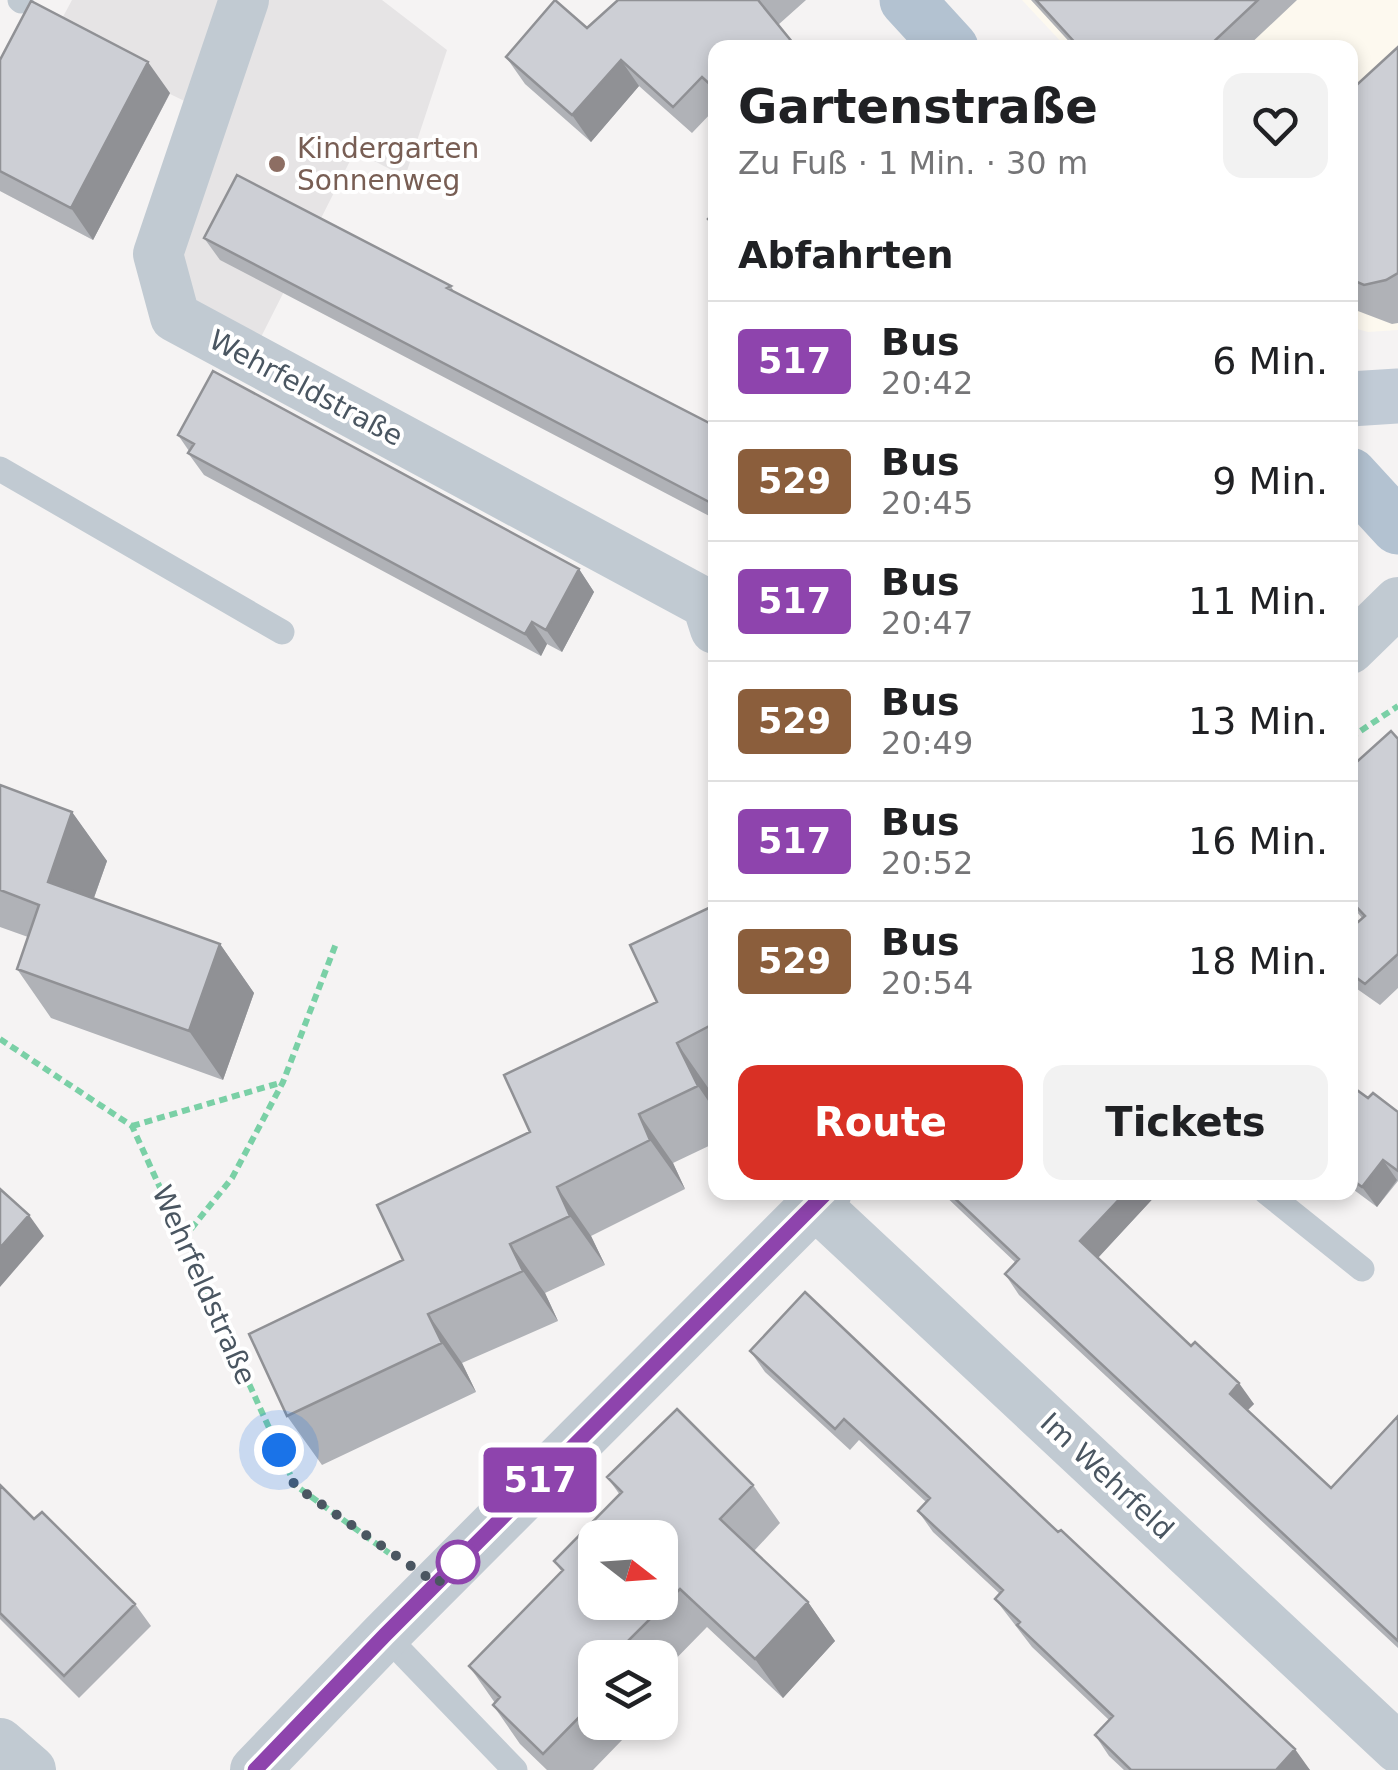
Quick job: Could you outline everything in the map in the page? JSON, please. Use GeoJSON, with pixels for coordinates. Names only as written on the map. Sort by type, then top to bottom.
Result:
{"type":"FeatureCollection","features":[{"type":"Feature","properties":{"kind":"main road"},"geometry":{"type":"LineString","coordinates":[[908,0],[944,40]]}},
{"type":"Feature","properties":{"kind":"main road"},"geometry":{"type":"LineString","coordinates":[[1358,485],[1398,528]]}},
{"type":"Feature","properties":{"kind":"street","name":"Wehrfeldstraße"},"geometry":{"type":"LineString","coordinates":[[244,0],[158,254],[174,317],[708,607]]}},
{"type":"Feature","properties":{"kind":"street"},"geometry":{"type":"LineString","coordinates":[[1358,398],[1398,396]]}},
{"type":"Feature","properties":{"kind":"street"},"geometry":{"type":"LineString","coordinates":[[1358,641],[1398,602]]}},
{"type":"Feature","properties":{"kind":"street"},"geometry":{"type":"LineString","coordinates":[[255,1770],[819,1200]]}},
{"type":"Feature","properties":{"kind":"street","name":"Im Wehrfeld"},"geometry":{"type":"LineString","coordinates":[[823,1200],[1398,1748]]}},
{"type":"Feature","properties":{"kind":"street"},"geometry":{"type":"LineString","coordinates":[[0,1743],[31,1770]]}},
{"type":"Feature","properties":{"kind":"street"},"geometry":{"type":"LineString","coordinates":[[1393,1770],[1398,1764]]}},
{"type":"Feature","properties":{"kind":"lane"},"geometry":{"type":"LineString","coordinates":[[0,469],[282,632]]}},
{"type":"Feature","properties":{"kind":"lane"},"geometry":{"type":"LineString","coordinates":[[1276,1200],[1362,1269]]}},
{"type":"Feature","properties":{"kind":"lane"},"geometry":{"type":"LineString","coordinates":[[385,1635],[515,1770]]}},
{"type":"Feature","properties":{"kind":"path"},"geometry":{"type":"LineString","coordinates":[[1358,733],[1398,706]]}},
{"type":"Feature","properties":{"kind":"path"},"geometry":{"type":"LineString","coordinates":[[183,1239],[232,1178],[282,1082],[336,940]]}},
{"type":"Feature","properties":{"kind":"path"},"geometry":{"type":"LineString","coordinates":[[0,1039],[132,1126],[282,1082]]}},
{"type":"Feature","properties":{"kind":"path","name":"Wehrfeldstraße"},"geometry":{"type":"LineString","coordinates":[[132,1126],[295,1486],[437,1584]]}},
{"type":"Feature","properties":{"kind":"shaded area"},"geometry":{"type":"Polygon","coordinates":[[[72,0],[232,0],[197,107],[170,94],[93,240],[0,191],[0,134],[72,0]]]}},
{"type":"Feature","properties":{"kind":"shaded area","name":"Kindergarten Sonnenweg"},"geometry":{"type":"Polygon","coordinates":[[[260,0],[382,0],[447,50],[405,177],[355,151],[259,341],[185,302],[175,264],[260,0]]]}},
{"type":"Feature","properties":{"kind":"shaded area"},"geometry":{"type":"Polygon","coordinates":[[[1022,0],[1398,0],[1398,330],[1358,329],[1358,40],[1059,40],[1022,0]]]}},
{"type":"Feature","properties":{"kind":"building"},"geometry":{"type":"Polygon","coordinates":[[[555,0],[587,28],[618,0],[758,0],[790,40],[708,40],[708,83],[702,77],[673,107],[621,60],[572,115],[506,57],[555,0]]]}},
{"type":"Feature","properties":{"kind":"building"},"geometry":{"type":"Polygon","coordinates":[[[1036,0],[1258,0],[1216,40],[1073,40],[1036,0]]]}},
{"type":"Feature","properties":{"kind":"building"},"geometry":{"type":"Polygon","coordinates":[[[31,1],[148,62],[71,208],[0,171],[0,60],[31,1]]]}},
{"type":"Feature","properties":{"kind":"building"},"geometry":{"type":"Polygon","coordinates":[[[1398,47],[1398,273],[1364,285],[1358,282],[1358,84],[1398,47]]]}},
{"type":"Feature","properties":{"kind":"building"},"geometry":{"type":"Polygon","coordinates":[[[237,175],[451,286],[447,288],[708,422],[708,501],[204,238],[237,175]]]}},
{"type":"Feature","properties":{"kind":"building"},"geometry":{"type":"Polygon","coordinates":[[[213,371],[579,569],[546,630],[532,622],[525,634],[188,453],[194,444],[178,435],[213,371]]]}},
{"type":"Feature","properties":{"kind":"building"},"geometry":{"type":"Polygon","coordinates":[[[1391,731],[1398,739],[1398,954],[1365,984],[1358,979],[1358,922],[1365,916],[1358,909],[1358,761],[1391,731]]]}},
{"type":"Feature","properties":{"kind":"building"},"geometry":{"type":"Polygon","coordinates":[[[0,785],[72,812],[48,882],[220,944],[189,1031],[17,969],[39,905],[0,890],[0,785]]]}},
{"type":"Feature","properties":{"kind":"building"},"geometry":{"type":"Polygon","coordinates":[[[708,908],[708,1027],[677,1043],[698,1086],[639,1114],[650,1140],[557,1187],[570,1216],[510,1244],[523,1271],[428,1314],[442,1343],[287,1416],[249,1334],[403,1260],[377,1205],[530,1132],[504,1075],[657,1002],[630,945],[708,908]]]}},
{"type":"Feature","properties":{"kind":"building"},"geometry":{"type":"Polygon","coordinates":[[[1358,1091],[1368,1098],[1373,1093],[1398,1112],[1398,1171],[1383,1160],[1362,1187],[1358,1184],[1358,1091]]]}},
{"type":"Feature","properties":{"kind":"building"},"geometry":{"type":"Polygon","coordinates":[[[0,1189],[29,1215],[0,1248],[0,1189]]]}},
{"type":"Feature","properties":{"kind":"building"},"geometry":{"type":"Polygon","coordinates":[[[956,1200],[1118,1200],[1080,1241],[1191,1346],[1195,1342],[1239,1383],[1230,1394],[1331,1488],[1398,1416],[1398,1641],[1005,1274],[1019,1259],[956,1200]]]}},
{"type":"Feature","properties":{"kind":"building"},"geometry":{"type":"Polygon","coordinates":[[[805,1292],[1295,1749],[1276,1770],[1131,1770],[1095,1735],[1113,1716],[1017,1625],[1020,1622],[995,1599],[1003,1590],[918,1511],[930,1498],[844,1419],[835,1429],[750,1351],[805,1292]]]}},
{"type":"Feature","properties":{"kind":"building"},"geometry":{"type":"Polygon","coordinates":[[[677,1409],[753,1485],[720,1519],[808,1602],[755,1659],[678,1591],[678,1520],[594,1520],[622,1492],[607,1477],[677,1409]]]}},
{"type":"Feature","properties":{"kind":"building"},"geometry":{"type":"Polygon","coordinates":[[[0,1485],[34,1519],[42,1512],[135,1604],[64,1676],[0,1613],[0,1485]]]}},
{"type":"Feature","properties":{"kind":"building"},"geometry":{"type":"Polygon","coordinates":[[[578,1537],[578,1620],[649,1620],[629,1640],[578,1640],[578,1718],[543,1754],[493,1705],[500,1697],[469,1666],[563,1570],[554,1561],[578,1537]]]}},
{"type":"Feature","properties":{"kind":"bus line","name":"517"},"geometry":{"type":"LineString","coordinates":[[255,1770],[819,1200]]}},
{"type":"Feature","properties":{"kind":"place","name":"Kindergarten Sonnenweg"},"geometry":{"type":"Point","coordinates":[277,164]}},
{"type":"Feature","properties":{"kind":"route"},"geometry":{"type":"LineString","coordinates":[[279,1450],[295,1486],[437,1584],[458,1562]]}}]}
